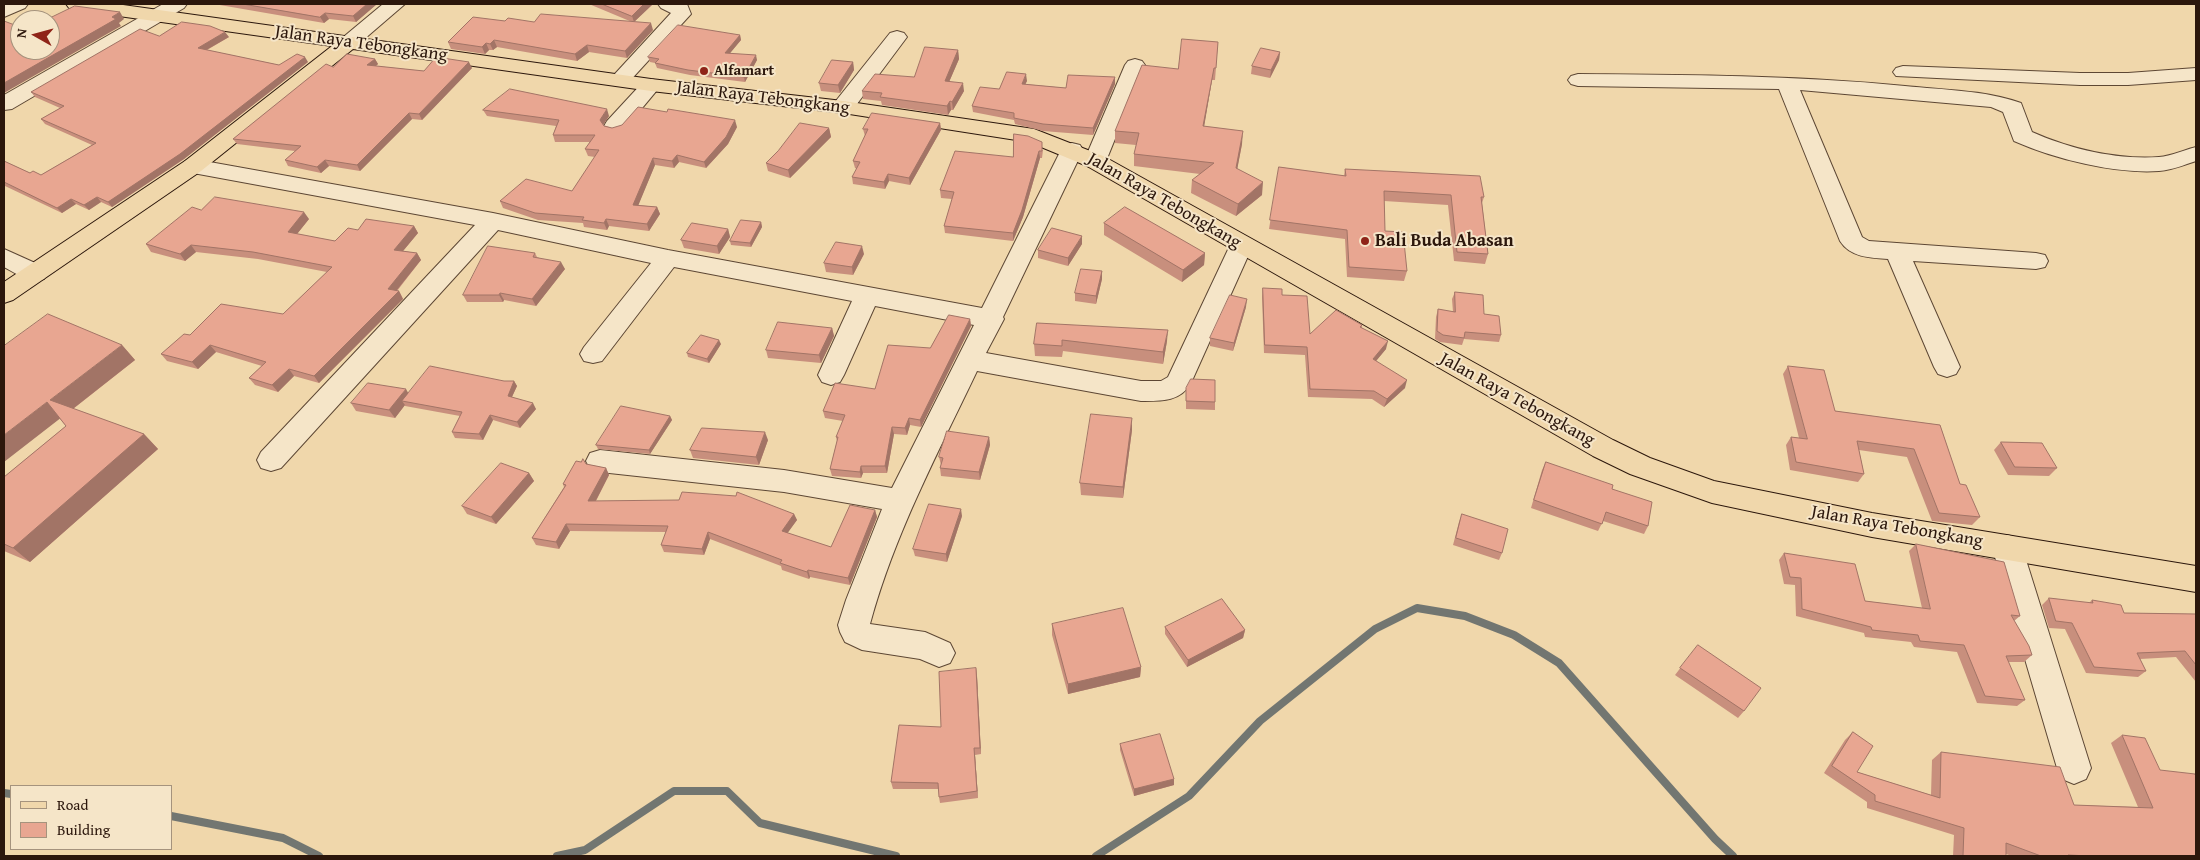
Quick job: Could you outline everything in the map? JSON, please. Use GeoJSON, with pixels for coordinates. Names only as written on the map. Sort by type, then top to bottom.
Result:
{"type":"FeatureCollection","features":[{"type":"Feature","properties":{"kind":"main road","name":"Jalan Raya Tebongkang"},"geometry":{"type":"LineString","coordinates":[[76,4],[169,9],[348,43],[651,85],[843,107],[1034,136],[1095,160],[1241,245],[1501,389],[1603,448],[1672,479],[1712,492],[1872,525],[2196,579]]}},
{"type":"Feature","properties":{"kind":"main road"},"geometry":{"type":"LineString","coordinates":[[4,294],[193,166],[348,43]]}},
{"type":"Feature","properties":{"kind":"street"},"geometry":{"type":"LineString","coordinates":[[4,11],[18,4]]}},
{"type":"Feature","properties":{"kind":"street"},"geometry":{"type":"LineString","coordinates":[[348,43],[396,4]]}},
{"type":"Feature","properties":{"kind":"street"},"geometry":{"type":"LineString","coordinates":[[620,80],[682,14],[680,8],[668,4]]}},
{"type":"Feature","properties":{"kind":"street"},"geometry":{"type":"LineString","coordinates":[[4,104],[169,9]]}},
{"type":"Feature","properties":{"kind":"street"},"geometry":{"type":"LineString","coordinates":[[843,107],[897,37]]}},
{"type":"Feature","properties":{"kind":"street"},"geometry":{"type":"LineString","coordinates":[[1095,160],[1135,65]]}},
{"type":"Feature","properties":{"kind":"street"},"geometry":{"type":"LineString","coordinates":[[1903,72],[2080,79],[2128,79],[2196,74]]}},
{"type":"Feature","properties":{"kind":"street"},"geometry":{"type":"LineString","coordinates":[[1578,80],[1787,82],[1853,87],[2004,104],[2013,108],[2022,136],[2029,140],[2070,152],[2114,160],[2157,164],[2196,154]]}},
{"type":"Feature","properties":{"kind":"street"},"geometry":{"type":"LineString","coordinates":[[1787,82],[1852,241],[1860,247],[1870,250],[2036,261]]}},
{"type":"Feature","properties":{"kind":"street"},"geometry":{"type":"LineString","coordinates":[[615,126],[651,85]]}},
{"type":"Feature","properties":{"kind":"street"},"geometry":{"type":"LineString","coordinates":[[939,653],[925,646],[862,636],[856,632],[857,613],[900,501],[971,360],[1072,150]]}},
{"type":"Feature","properties":{"kind":"street"},"geometry":{"type":"LineString","coordinates":[[193,166],[493,221],[668,258],[991,319]]}},
{"type":"Feature","properties":{"kind":"street"},"geometry":{"type":"LineString","coordinates":[[271,460],[493,221]]}},
{"type":"Feature","properties":{"kind":"street"},"geometry":{"type":"LineString","coordinates":[[971,360],[1141,391],[1166,391],[1178,383],[1241,245]]}},
{"type":"Feature","properties":{"kind":"street"},"geometry":{"type":"LineString","coordinates":[[1897,252],[1948,366]]}},
{"type":"Feature","properties":{"kind":"street"},"geometry":{"type":"LineString","coordinates":[[4,257],[35,273]]}},
{"type":"Feature","properties":{"kind":"street"},"geometry":{"type":"LineString","coordinates":[[593,354],[668,258]]}},
{"type":"Feature","properties":{"kind":"street"},"geometry":{"type":"LineString","coordinates":[[831,375],[867,296]]}},
{"type":"Feature","properties":{"kind":"street"},"geometry":{"type":"LineString","coordinates":[[600,461],[784,481],[900,501]]}},
{"type":"Feature","properties":{"kind":"street"},"geometry":{"type":"LineString","coordinates":[[2007,547],[2074,768]]}},
{"type":"Feature","properties":{"kind":"building"},"geometry":{"type":"Polygon","coordinates":[[[243,4],[367,4],[353,16],[325,13],[320,17],[243,4]]]}},
{"type":"Feature","properties":{"kind":"building"},"geometry":{"type":"Polygon","coordinates":[[[602,4],[644,4],[632,16],[602,4]]]}},
{"type":"Feature","properties":{"kind":"building"},"geometry":{"type":"Polygon","coordinates":[[[75,6],[120,12],[112,17],[116,19],[60,51],[60,13],[75,6]]]}},
{"type":"Feature","properties":{"kind":"building"},"geometry":{"type":"Polygon","coordinates":[[[541,14],[651,23],[625,51],[587,45],[575,54],[494,40],[482,47],[448,42],[473,17],[505,21],[508,18],[534,22],[541,14]]]}},
{"type":"Feature","properties":{"kind":"building"},"geometry":{"type":"Polygon","coordinates":[[[4,21],[10,23],[10,60],[44,60],[4,83],[4,21]]]}},
{"type":"Feature","properties":{"kind":"building"},"geometry":{"type":"Polygon","coordinates":[[[182,22],[210,26],[225,32],[198,48],[279,65],[297,54],[305,57],[180,154],[108,202],[97,197],[84,205],[71,199],[57,208],[4,182],[4,161],[30,173],[33,171],[41,175],[96,143],[41,119],[64,106],[31,92],[140,29],[159,36],[182,22]]]}},
{"type":"Feature","properties":{"kind":"building"},"geometry":{"type":"Polygon","coordinates":[[[678,25],[740,35],[725,53],[756,55],[744,77],[688,70],[655,63],[659,59],[648,57],[678,25]]]}},
{"type":"Feature","properties":{"kind":"building"},"geometry":{"type":"Polygon","coordinates":[[[1182,39],[1218,42],[1216,68],[1214,68],[1203,126],[1243,131],[1236,168],[1263,182],[1238,204],[1192,180],[1214,163],[1134,154],[1139,133],[1115,131],[1142,65],[1178,69],[1182,39]]]}},
{"type":"Feature","properties":{"kind":"building"},"geometry":{"type":"Polygon","coordinates":[[[925,47],[958,50],[945,81],[963,83],[952,102],[950,101],[947,106],[880,97],[882,93],[862,91],[875,74],[914,77],[925,47]]]}},
{"type":"Feature","properties":{"kind":"building"},"geometry":{"type":"Polygon","coordinates":[[[1261,48],[1280,52],[1271,70],[1252,66],[1261,48]]]}},
{"type":"Feature","properties":{"kind":"building"},"geometry":{"type":"Polygon","coordinates":[[[347,54],[375,59],[367,65],[424,71],[436,57],[469,62],[419,114],[409,113],[357,165],[325,160],[317,167],[285,160],[301,146],[233,139],[326,64],[333,67],[347,54]]]}},
{"type":"Feature","properties":{"kind":"building"},"geometry":{"type":"Polygon","coordinates":[[[832,60],[853,62],[838,85],[819,83],[832,60]]]}},
{"type":"Feature","properties":{"kind":"building"},"geometry":{"type":"Polygon","coordinates":[[[1007,72],[1026,74],[1022,84],[1066,88],[1068,75],[1115,77],[1093,128],[1043,124],[1014,118],[1014,113],[972,106],[980,87],[999,89],[1007,72]]]}},
{"type":"Feature","properties":{"kind":"building"},"geometry":{"type":"Polygon","coordinates":[[[510,89],[607,109],[600,120],[604,126],[612,128],[622,125],[638,107],[667,112],[668,109],[735,120],[726,137],[704,162],[677,155],[672,161],[653,158],[633,205],[657,207],[647,224],[606,219],[604,223],[582,220],[584,217],[535,213],[500,201],[526,179],[572,191],[599,150],[585,149],[595,135],[553,135],[559,120],[483,110],[510,89]]]}},
{"type":"Feature","properties":{"kind":"building"},"geometry":{"type":"Polygon","coordinates":[[[872,113],[940,123],[909,178],[888,174],[884,182],[852,177],[860,162],[853,161],[868,129],[863,129],[872,113]]]}},
{"type":"Feature","properties":{"kind":"building"},"geometry":{"type":"Polygon","coordinates":[[[800,123],[829,128],[788,170],[766,163],[778,151],[800,123]]]}},
{"type":"Feature","properties":{"kind":"building"},"geometry":{"type":"Polygon","coordinates":[[[1014,134],[1028,136],[1042,142],[1042,151],[1039,151],[1022,210],[1013,233],[944,226],[954,192],[940,190],[955,151],[1013,157],[1014,134]]]}},
{"type":"Feature","properties":{"kind":"building"},"geometry":{"type":"Polygon","coordinates":[[[1279,167],[1346,176],[1345,169],[1480,176],[1484,197],[1481,197],[1488,254],[1457,252],[1451,195],[1384,191],[1385,231],[1403,232],[1407,271],[1349,267],[1347,230],[1270,220],[1279,167]]]}},
{"type":"Feature","properties":{"kind":"building"},"geometry":{"type":"Polygon","coordinates":[[[215,197],[304,212],[288,232],[335,241],[348,228],[358,230],[366,219],[414,226],[394,250],[417,253],[388,289],[399,291],[314,376],[289,369],[272,385],[249,378],[266,362],[210,345],[192,362],[161,354],[184,334],[190,335],[221,304],[283,314],[332,267],[253,252],[191,245],[180,254],[146,244],[192,207],[201,210],[215,197]]]}},
{"type":"Feature","properties":{"kind":"building"},"geometry":{"type":"Polygon","coordinates":[[[1125,207],[1205,253],[1183,270],[1104,223],[1125,207]]]}},
{"type":"Feature","properties":{"kind":"building"},"geometry":{"type":"Polygon","coordinates":[[[741,220],[761,222],[750,243],[730,241],[741,220]]]}},
{"type":"Feature","properties":{"kind":"building"},"geometry":{"type":"Polygon","coordinates":[[[692,223],[728,229],[717,246],[681,240],[692,223]]]}},
{"type":"Feature","properties":{"kind":"building"},"geometry":{"type":"Polygon","coordinates":[[[1052,228],[1082,236],[1068,258],[1038,250],[1052,228]]]}},
{"type":"Feature","properties":{"kind":"building"},"geometry":{"type":"Polygon","coordinates":[[[836,242],[862,246],[852,267],[824,263],[836,242]]]}},
{"type":"Feature","properties":{"kind":"building"},"geometry":{"type":"Polygon","coordinates":[[[488,246],[535,253],[533,257],[561,262],[532,299],[500,293],[499,295],[463,295],[488,246]]]}},
{"type":"Feature","properties":{"kind":"building"},"geometry":{"type":"Polygon","coordinates":[[[1081,269],[1102,271],[1096,296],[1075,293],[1081,269]]]}},
{"type":"Feature","properties":{"kind":"building"},"geometry":{"type":"Polygon","coordinates":[[[1263,288],[1282,289],[1282,295],[1307,296],[1310,334],[1336,310],[1362,325],[1360,327],[1388,341],[1373,359],[1407,380],[1387,399],[1374,391],[1310,389],[1307,347],[1265,345],[1263,288]]]}},
{"type":"Feature","properties":{"kind":"building"},"geometry":{"type":"Polygon","coordinates":[[[1455,292],[1483,295],[1484,314],[1499,316],[1501,335],[1465,332],[1464,338],[1443,335],[1437,331],[1438,309],[1455,312],[1455,292]]]}},
{"type":"Feature","properties":{"kind":"building"},"geometry":{"type":"Polygon","coordinates":[[[1230,295],[1247,299],[1234,343],[1210,338],[1230,295]]]}},
{"type":"Feature","properties":{"kind":"building"},"geometry":{"type":"Polygon","coordinates":[[[48,314],[122,345],[50,400],[144,434],[13,548],[4,544],[4,477],[66,426],[47,402],[4,435],[4,346],[48,314]]]}},
{"type":"Feature","properties":{"kind":"building"},"geometry":{"type":"Polygon","coordinates":[[[949,315],[970,319],[920,420],[909,418],[905,428],[892,427],[885,466],[861,466],[860,472],[830,469],[838,437],[836,437],[845,415],[823,411],[835,383],[875,389],[888,345],[930,348],[949,315]]]}},
{"type":"Feature","properties":{"kind":"building"},"geometry":{"type":"Polygon","coordinates":[[[778,322],[832,328],[819,355],[766,350],[778,322]]]}},
{"type":"Feature","properties":{"kind":"building"},"geometry":{"type":"Polygon","coordinates":[[[1037,323],[1168,330],[1163,352],[1062,340],[1062,346],[1034,344],[1037,323]]]}},
{"type":"Feature","properties":{"kind":"building"},"geometry":{"type":"Polygon","coordinates":[[[701,335],[719,340],[707,359],[687,353],[701,335]]]}},
{"type":"Feature","properties":{"kind":"building"},"geometry":{"type":"Polygon","coordinates":[[[430,366],[504,381],[514,381],[508,396],[533,403],[517,422],[490,415],[479,434],[452,432],[462,412],[402,401],[430,366]]]}},
{"type":"Feature","properties":{"kind":"building"},"geometry":{"type":"Polygon","coordinates":[[[1788,366],[1824,370],[1835,411],[1940,425],[1960,484],[1966,485],[1980,517],[1939,513],[1914,449],[1857,441],[1864,474],[1796,462],[1791,437],[1807,439],[1788,366]]]}},
{"type":"Feature","properties":{"kind":"building"},"geometry":{"type":"Polygon","coordinates":[[[1191,379],[1215,380],[1215,402],[1186,401],[1186,388],[1191,379]]]}},
{"type":"Feature","properties":{"kind":"building"},"geometry":{"type":"Polygon","coordinates":[[[368,383],[406,389],[389,410],[351,403],[368,383]]]}},
{"type":"Feature","properties":{"kind":"building"},"geometry":{"type":"Polygon","coordinates":[[[621,406],[670,416],[649,450],[596,445],[621,406]]]}},
{"type":"Feature","properties":{"kind":"building"},"geometry":{"type":"Polygon","coordinates":[[[1091,414],[1132,418],[1123,487],[1080,483],[1091,414]]]}},
{"type":"Feature","properties":{"kind":"building"},"geometry":{"type":"Polygon","coordinates":[[[702,428],[765,432],[756,457],[690,450],[702,428]]]}},
{"type":"Feature","properties":{"kind":"building"},"geometry":{"type":"Polygon","coordinates":[[[947,431],[989,437],[979,472],[940,468],[943,458],[939,457],[947,431]]]}},
{"type":"Feature","properties":{"kind":"building"},"geometry":{"type":"Polygon","coordinates":[[[2001,442],[2042,443],[2057,468],[2015,467],[2001,442]]]}},
{"type":"Feature","properties":{"kind":"building"},"geometry":{"type":"Polygon","coordinates":[[[583,459],[586,464],[606,468],[588,501],[679,500],[682,492],[736,496],[737,492],[794,514],[782,531],[831,547],[850,505],[875,510],[848,578],[808,570],[807,572],[780,563],[782,560],[708,532],[702,549],[661,545],[668,526],[566,524],[556,542],[532,538],[566,485],[563,484],[576,461],[581,462],[583,459]]]}},
{"type":"Feature","properties":{"kind":"building"},"geometry":{"type":"Polygon","coordinates":[[[1546,462],[1613,485],[1612,489],[1652,502],[1648,526],[1606,512],[1602,524],[1534,500],[1546,462]]]}},
{"type":"Feature","properties":{"kind":"building"},"geometry":{"type":"Polygon","coordinates":[[[501,463],[529,473],[491,517],[462,506],[501,463]]]}},
{"type":"Feature","properties":{"kind":"building"},"geometry":{"type":"Polygon","coordinates":[[[929,504],[961,509],[946,554],[913,549],[929,504]]]}},
{"type":"Feature","properties":{"kind":"building"},"geometry":{"type":"Polygon","coordinates":[[[1462,514],[1508,529],[1502,553],[1456,538],[1462,514]]]}},
{"type":"Feature","properties":{"kind":"building"},"geometry":{"type":"Polygon","coordinates":[[[1916,544],[2004,562],[2020,616],[2011,615],[2029,646],[2032,655],[2006,656],[2025,700],[1985,696],[1964,645],[1920,641],[1918,635],[1872,630],[1871,627],[1802,609],[1801,578],[1790,577],[1784,553],[1855,564],[1865,601],[1930,609],[1916,544]]]}},
{"type":"Feature","properties":{"kind":"building"},"geometry":{"type":"Polygon","coordinates":[[[2049,598],[2093,603],[2092,600],[2121,605],[2124,613],[2196,614],[2196,665],[2185,651],[2137,653],[2146,671],[2094,667],[2072,623],[2056,621],[2049,598]]]}},
{"type":"Feature","properties":{"kind":"building"},"geometry":{"type":"Polygon","coordinates":[[[1222,599],[1245,630],[1188,660],[1165,627],[1222,599]]]}},
{"type":"Feature","properties":{"kind":"building"},"geometry":{"type":"Polygon","coordinates":[[[1123,608],[1141,667],[1068,684],[1052,624],[1123,608]]]}},
{"type":"Feature","properties":{"kind":"building"},"geometry":{"type":"Polygon","coordinates":[[[1698,645],[1761,688],[1744,711],[1680,668],[1698,645]]]}},
{"type":"Feature","properties":{"kind":"building"},"geometry":{"type":"Polygon","coordinates":[[[976,668],[980,748],[974,748],[977,791],[939,797],[938,783],[891,782],[899,725],[941,727],[939,672],[976,668]]]}},
{"type":"Feature","properties":{"kind":"building"},"geometry":{"type":"Polygon","coordinates":[[[1853,732],[1873,746],[1857,772],[1940,798],[1941,752],[2060,767],[2074,805],[2153,808],[2122,735],[2145,738],[2160,770],[2195,774],[2196,856],[2041,856],[2006,843],[2006,856],[1963,856],[1964,828],[1875,801],[1875,795],[1832,766],[1853,732]]]}},
{"type":"Feature","properties":{"kind":"building"},"geometry":{"type":"Polygon","coordinates":[[[1160,734],[1174,779],[1134,789],[1120,744],[1160,734]]]}},
{"type":"Feature","properties":{"kind":"waterway"},"geometry":{"type":"LineString","coordinates":[[1096,856],[1189,796],[1260,721],[1375,629],[1417,608],[1465,616],[1514,635],[1559,663],[1715,839],[1733,856]]}},
{"type":"Feature","properties":{"kind":"waterway"},"geometry":{"type":"LineString","coordinates":[[557,856],[585,850],[674,791],[727,791],[760,823],[896,856]]}},
{"type":"Feature","properties":{"kind":"waterway"},"geometry":{"type":"LineString","coordinates":[[4,793],[10,794]]}},
{"type":"Feature","properties":{"kind":"waterway"},"geometry":{"type":"LineString","coordinates":[[172,816],[283,838],[319,856]]}},
{"type":"Feature","properties":{"kind":"place","name":"Alfamart"},"geometry":{"type":"Point","coordinates":[704,71]}},
{"type":"Feature","properties":{"kind":"place","name":"Bali Buda Abasan"},"geometry":{"type":"Point","coordinates":[1365,241]}}]}
